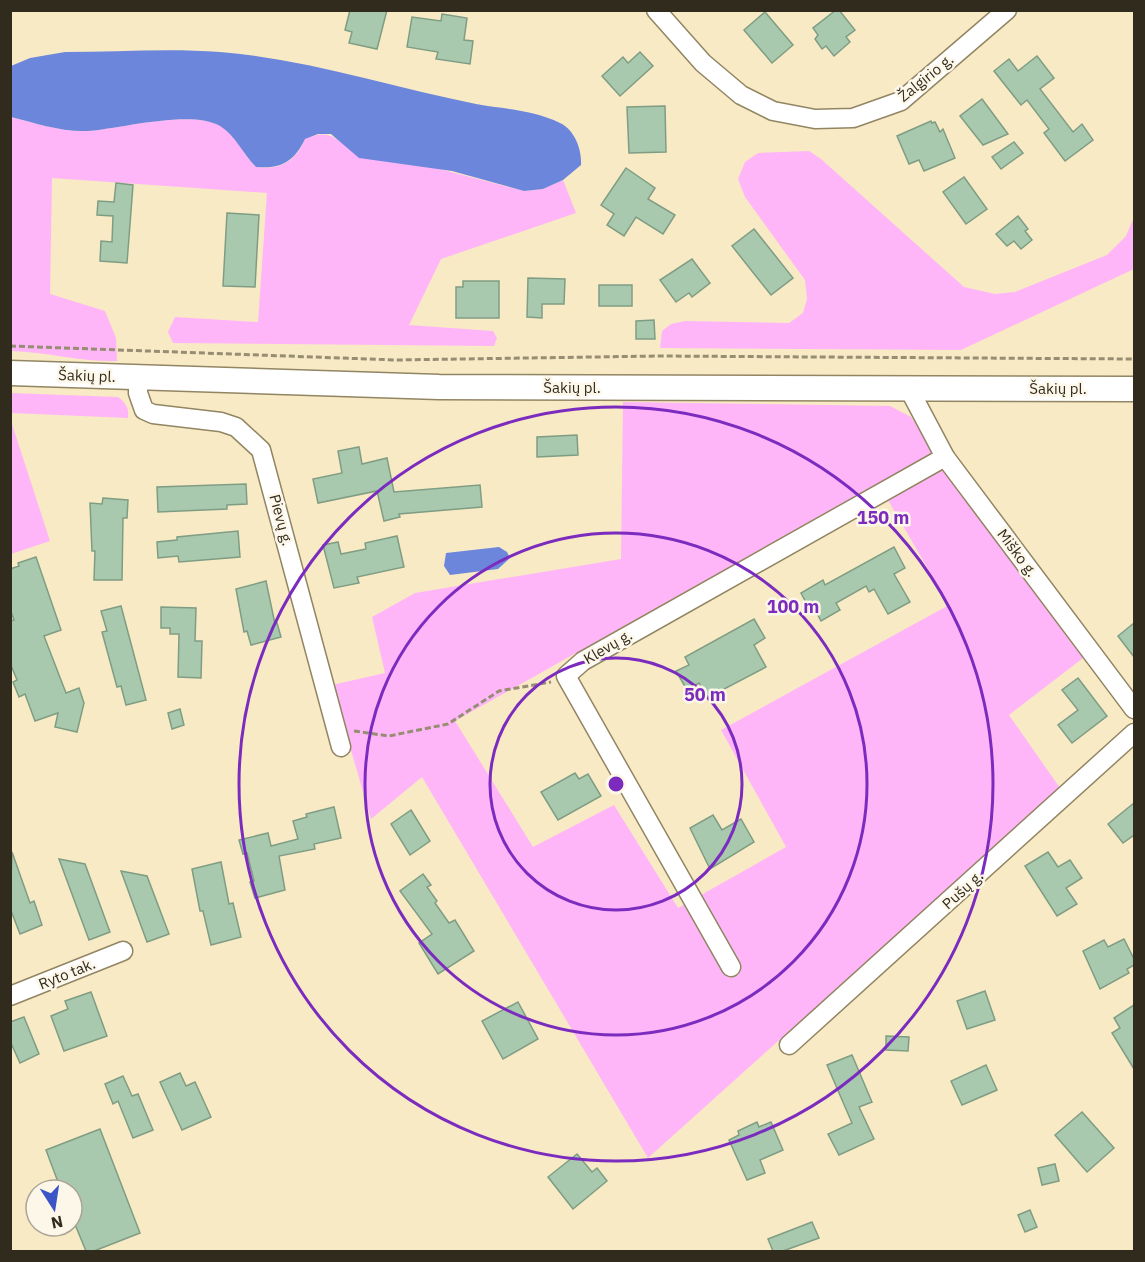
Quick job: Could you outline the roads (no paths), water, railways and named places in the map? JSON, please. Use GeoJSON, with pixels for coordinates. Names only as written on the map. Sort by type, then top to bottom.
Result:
{"type":"FeatureCollection","features":[{"type":"Feature","properties":{"kind":"main road","name":"Šakių pl."},"geometry":{"type":"LineString","coordinates":[[10,374],[438,387],[1134,389]]}},
{"type":"Feature","properties":{"kind":"street","name":"Žalgirio g."},"geometry":{"type":"LineString","coordinates":[[656,10],[703,63],[741,95],[773,111],[815,119],[853,118],[902,101],[1007,10]]}},
{"type":"Feature","properties":{"kind":"street","name":"Pievų g."},"geometry":{"type":"LineString","coordinates":[[138,378],[138,393],[144,410],[153,414],[221,422],[236,427],[261,450],[340,747]]}},
{"type":"Feature","properties":{"kind":"street","name":"Miško g."},"geometry":{"type":"LineString","coordinates":[[909,389],[945,458],[1134,709]]}},
{"type":"Feature","properties":{"kind":"street","name":"Klevų g."},"geometry":{"type":"LineString","coordinates":[[731,967],[566,676],[583,661],[945,458]]}},
{"type":"Feature","properties":{"kind":"street","name":"Pušų g."},"geometry":{"type":"LineString","coordinates":[[789,1045],[1134,733]]}},
{"type":"Feature","properties":{"kind":"street","name":"Ryto tak."},"geometry":{"type":"LineString","coordinates":[[10,996],[123,951]]}},
{"type":"Feature","properties":{"kind":"water"},"geometry":{"type":"Polygon","coordinates":[[[181,50],[252,56],[317,67],[476,104],[529,113],[560,123],[570,130],[579,147],[581,165],[563,180],[543,189],[524,191],[452,171],[359,158],[331,134],[318,134],[305,139],[296,153],[280,165],[256,167],[226,130],[207,121],[192,119],[155,121],[101,130],[77,131],[48,127],[11,117],[11,66],[30,58],[65,52],[181,50]]]}},
{"type":"Feature","properties":{"kind":"water"},"geometry":{"type":"Polygon","coordinates":[[[499,547],[507,552],[510,558],[498,569],[450,575],[444,566],[446,553],[499,547]]]}}]}
